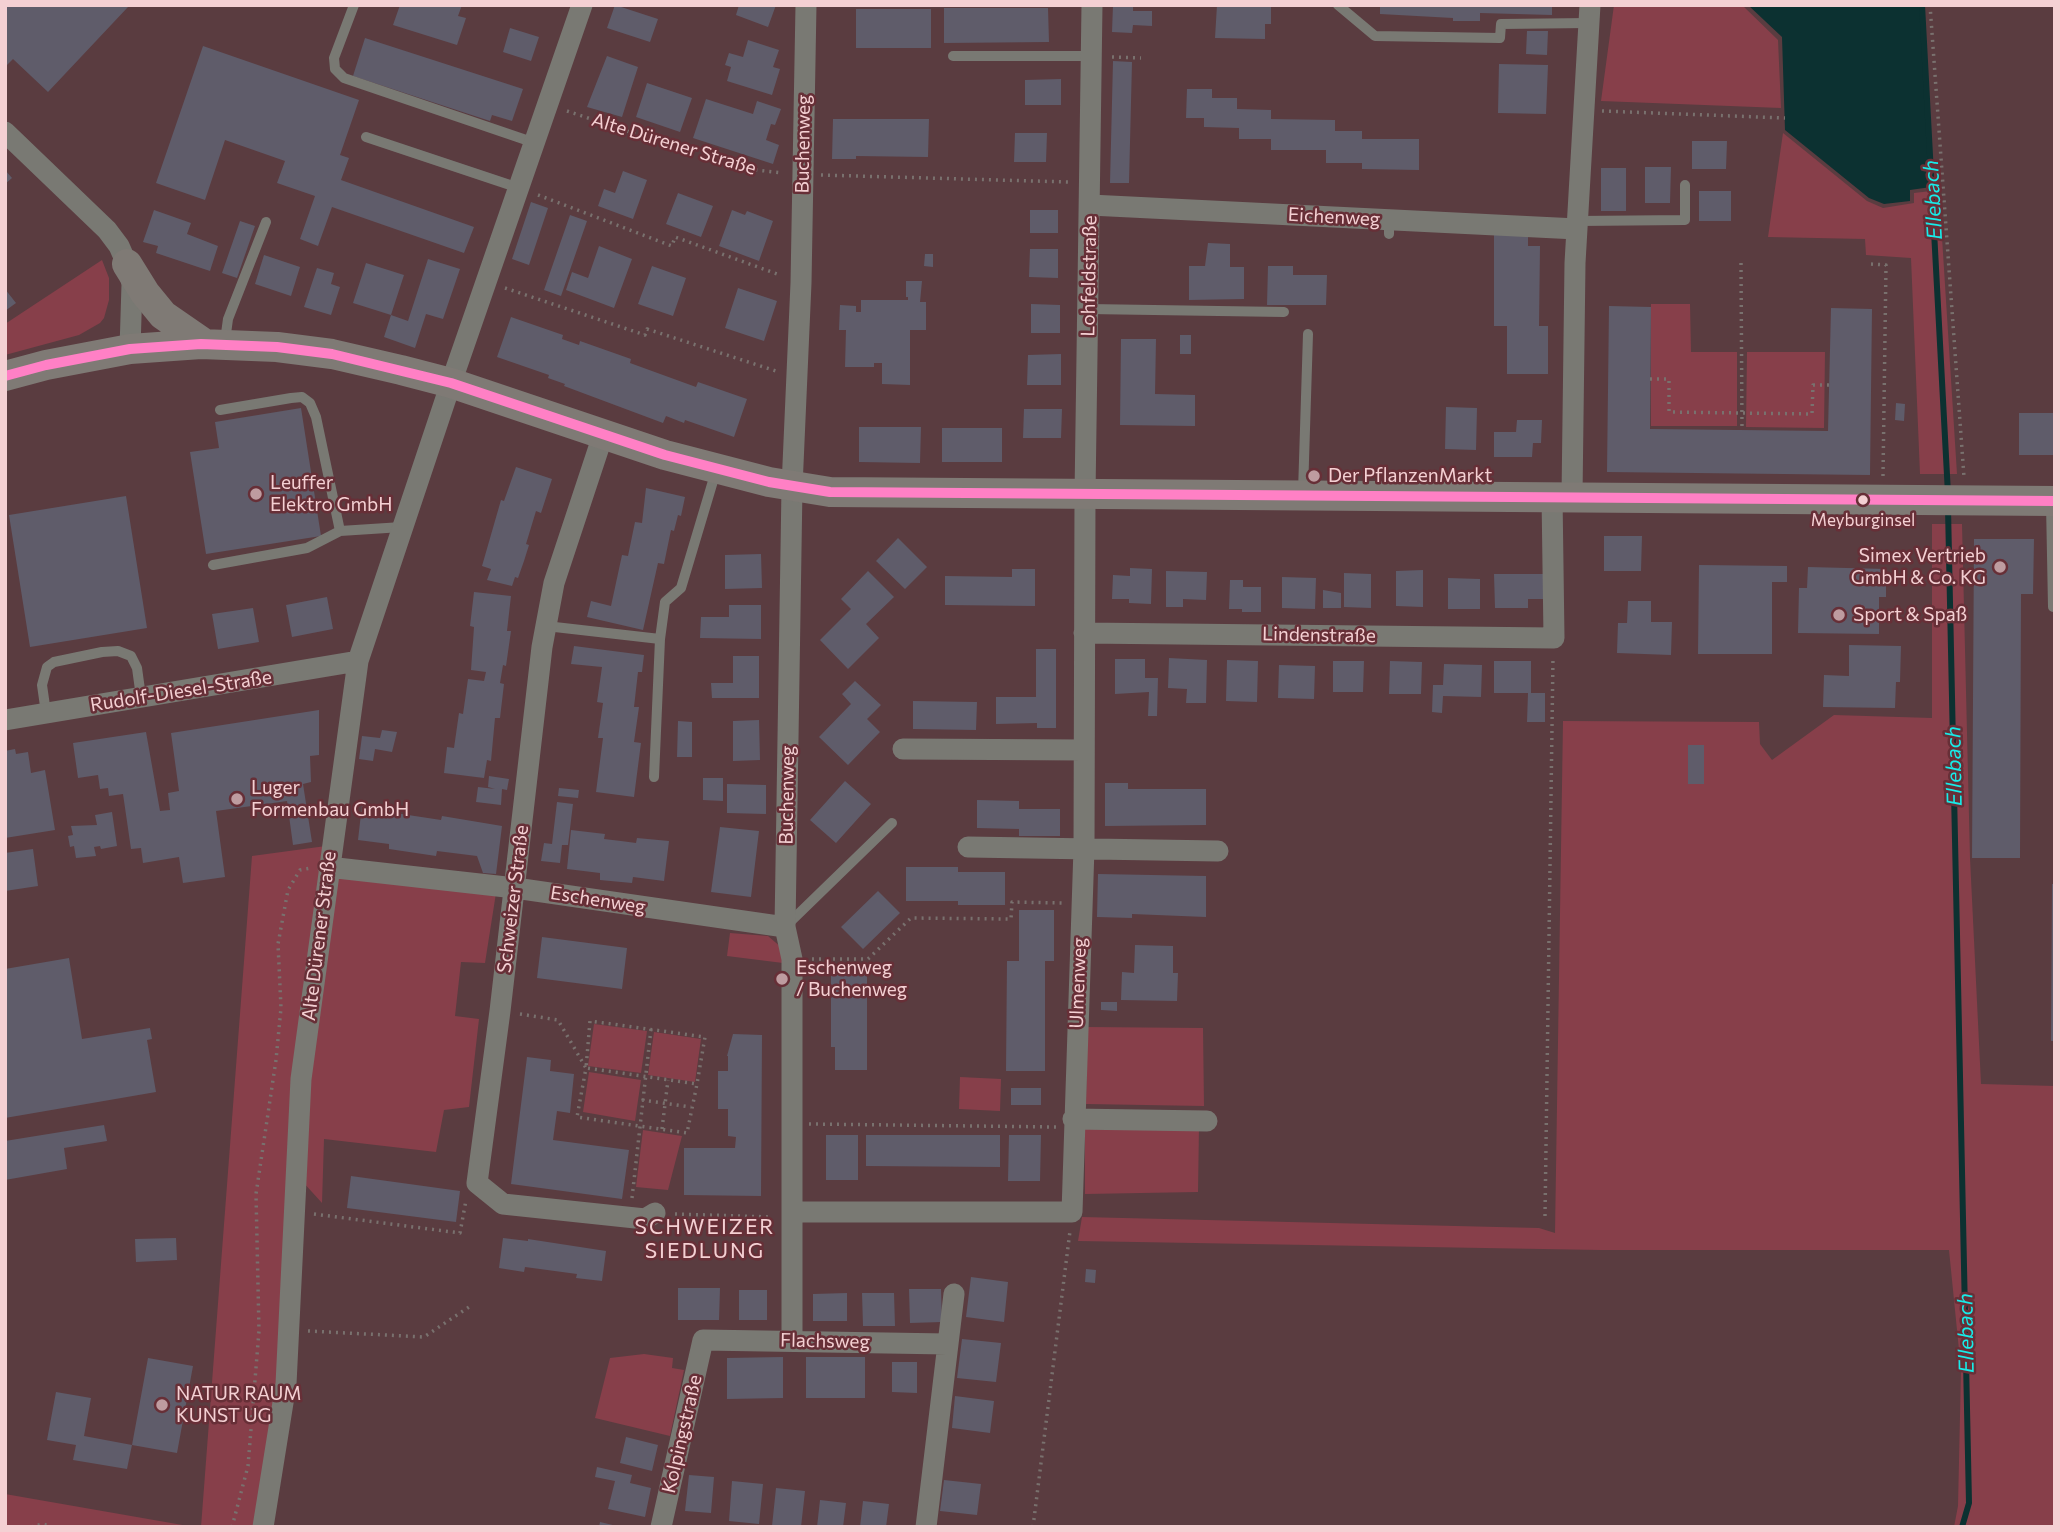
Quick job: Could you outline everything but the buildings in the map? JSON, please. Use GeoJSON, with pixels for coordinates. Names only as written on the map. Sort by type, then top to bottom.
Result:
{"type":"FeatureCollection","features":[{"type":"Feature","properties":{"kind":"main road"},"geometry":{"type":"LineString","coordinates":[[127,264],[163,315],[215,344]]}},
{"type":"Feature","properties":{"kind":"main road"},"geometry":{"type":"LineString","coordinates":[[5,376],[46,365],[131,349],[215,344],[271,346],[332,355],[451,383],[716,470],[792,487],[830,492],[2053,501]]}},
{"type":"Feature","properties":{"kind":"street","name":"Alte Dürener Straße"},"geometry":{"type":"LineString","coordinates":[[263,1527],[286,1384],[301,1079],[358,661],[582,5]]}},
{"type":"Feature","properties":{"kind":"street","name":"Buchenweg"},"geometry":{"type":"LineString","coordinates":[[792,1340],[792,959],[785,927],[792,487],[801,283],[806,5]]}},
{"type":"Feature","properties":{"kind":"street","name":"Lohfeldstraße"},"geometry":{"type":"LineString","coordinates":[[1085,495],[1092,5]]}},
{"type":"Feature","properties":{"kind":"street"},"geometry":{"type":"LineString","coordinates":[[1554,638],[1589,14]]}},
{"type":"Feature","properties":{"kind":"street"},"geometry":{"type":"LineString","coordinates":[[5,132],[107,230],[119,246],[127,264],[133,301],[131,349]]}},
{"type":"Feature","properties":{"kind":"street","name":"Eichenweg"},"geometry":{"type":"LineString","coordinates":[[1090,205],[1152,204],[1389,227],[1577,225]]}},
{"type":"Feature","properties":{"kind":"street","name":"Schweizer Straße"},"geometry":{"type":"LineString","coordinates":[[477,1183],[546,626],[554,583],[603,435]]}},
{"type":"Feature","properties":{"kind":"street","name":"Ulmenweg"},"geometry":{"type":"LineString","coordinates":[[1072,1212],[1084,848],[1085,495]]}},
{"type":"Feature","properties":{"kind":"street","name":"Lindenstraße"},"geometry":{"type":"LineString","coordinates":[[1084,633],[1554,638]]}},
{"type":"Feature","properties":{"kind":"street","name":"Rudolf-Diesel-Straße"},"geometry":{"type":"LineString","coordinates":[[5,720],[358,661]]}},
{"type":"Feature","properties":{"kind":"street"},"geometry":{"type":"LineString","coordinates":[[903,749],[1084,750]]}},
{"type":"Feature","properties":{"kind":"street"},"geometry":{"type":"LineString","coordinates":[[968,847],[1218,851]]}},
{"type":"Feature","properties":{"kind":"street","name":"Eschenweg"},"geometry":{"type":"LineString","coordinates":[[328,867],[515,888],[785,927]]}},
{"type":"Feature","properties":{"kind":"street"},"geometry":{"type":"LineString","coordinates":[[1073,1123],[1207,1121]]}},
{"type":"Feature","properties":{"kind":"street"},"geometry":{"type":"LineString","coordinates":[[477,1183],[503,1204],[645,1219],[655,1213]]}},
{"type":"Feature","properties":{"kind":"street"},"geometry":{"type":"LineString","coordinates":[[793,1215],[1072,1212]]}},
{"type":"Feature","properties":{"kind":"street"},"geometry":{"type":"LineString","coordinates":[[926,1527],[954,1294]]}},
{"type":"Feature","properties":{"kind":"street","name":"Flachsweg"},"geometry":{"type":"LineString","coordinates":[[703,1340],[947,1344]]}},
{"type":"Feature","properties":{"kind":"street","name":"Kolpingstraße"},"geometry":{"type":"LineString","coordinates":[[666,1526],[703,1340]]}},
{"type":"Feature","properties":{"kind":"lane"},"geometry":{"type":"LineString","coordinates":[[354,5],[334,58],[335,69],[344,78],[535,143]]}},
{"type":"Feature","properties":{"kind":"lane"},"geometry":{"type":"LineString","coordinates":[[1338,5],[1375,36],[1500,38],[1501,23],[1589,14]]}},
{"type":"Feature","properties":{"kind":"lane"},"geometry":{"type":"LineString","coordinates":[[953,56],[1092,56]]}},
{"type":"Feature","properties":{"kind":"lane"},"geometry":{"type":"LineString","coordinates":[[366,137],[519,188]]}},
{"type":"Feature","properties":{"kind":"lane"},"geometry":{"type":"LineString","coordinates":[[1577,225],[1685,220],[1685,185]]}},
{"type":"Feature","properties":{"kind":"lane"},"geometry":{"type":"LineString","coordinates":[[215,344],[228,319],[266,222]]}},
{"type":"Feature","properties":{"kind":"lane"},"geometry":{"type":"LineString","coordinates":[[1088,309],[1284,312]]}},
{"type":"Feature","properties":{"kind":"lane"},"geometry":{"type":"LineString","coordinates":[[1303,495],[1308,334]]}},
{"type":"Feature","properties":{"kind":"lane"},"geometry":{"type":"LineString","coordinates":[[220,410],[302,397],[310,402],[316,417],[340,531]]}},
{"type":"Feature","properties":{"kind":"lane"},"geometry":{"type":"LineString","coordinates":[[654,777],[660,639],[665,602],[681,588],[716,470]]}},
{"type":"Feature","properties":{"kind":"lane"},"geometry":{"type":"LineString","coordinates":[[2053,501],[2055,607]]}},
{"type":"Feature","properties":{"kind":"lane"},"geometry":{"type":"LineString","coordinates":[[213,565],[307,548],[340,531],[402,527]]}},
{"type":"Feature","properties":{"kind":"lane"},"geometry":{"type":"LineString","coordinates":[[546,626],[660,639]]}},
{"type":"Feature","properties":{"kind":"lane"},"geometry":{"type":"LineString","coordinates":[[46,713],[42,685],[47,667],[54,662],[102,652],[118,651],[131,656],[137,668],[141,697]]}},
{"type":"Feature","properties":{"kind":"lane"},"geometry":{"type":"LineString","coordinates":[[785,927],[892,823]]}},
{"type":"Feature","properties":{"kind":"path"},"geometry":{"type":"LineString","coordinates":[[1930,5],[1965,500]]}},
{"type":"Feature","properties":{"kind":"path"},"geometry":{"type":"LineString","coordinates":[[1092,56],[1141,58]]}},
{"type":"Feature","properties":{"kind":"path","name":"Alte Dürener Straße"},"geometry":{"type":"LineString","coordinates":[[548,105],[645,137],[646,132],[757,170],[802,175],[1090,182]]}},
{"type":"Feature","properties":{"kind":"path"},"geometry":{"type":"LineString","coordinates":[[1583,110],[1785,118]]}},
{"type":"Feature","properties":{"kind":"path"},"geometry":{"type":"LineString","coordinates":[[519,188],[672,246],[675,237],[801,283]]}},
{"type":"Feature","properties":{"kind":"path"},"geometry":{"type":"LineString","coordinates":[[1741,263],[1742,429]]}},
{"type":"Feature","properties":{"kind":"path"},"geometry":{"type":"LineString","coordinates":[[1871,264],[1886,265],[1883,499]]}},
{"type":"Feature","properties":{"kind":"path"},"geometry":{"type":"LineString","coordinates":[[486,282],[645,335],[647,329],[797,378]]}},
{"type":"Feature","properties":{"kind":"path"},"geometry":{"type":"LineString","coordinates":[[1650,379],[1669,379],[1669,412],[1812,414],[1813,385],[1829,385]]}},
{"type":"Feature","properties":{"kind":"path"},"geometry":{"type":"LineString","coordinates":[[1545,1216],[1554,638]]}},
{"type":"Feature","properties":{"kind":"path"},"geometry":{"type":"LineString","coordinates":[[232,1527],[248,1466],[257,1358],[259,1331],[256,1194],[281,1008],[278,944],[288,890],[300,870],[328,867]]}},
{"type":"Feature","properties":{"kind":"path"},"geometry":{"type":"LineString","coordinates":[[792,959],[868,959],[911,918],[1011,919],[1012,902],[1081,904]]}},
{"type":"Feature","properties":{"kind":"path"},"geometry":{"type":"LineString","coordinates":[[500,1012],[558,1020],[586,1068]]}},
{"type":"Feature","properties":{"kind":"path"},"geometry":{"type":"LineString","coordinates":[[590,1021],[652,1029],[705,1037],[687,1133],[577,1117],[586,1068],[590,1021]]}},
{"type":"Feature","properties":{"kind":"path"},"geometry":{"type":"LineString","coordinates":[[630,1217],[652,1029]]}},
{"type":"Feature","properties":{"kind":"path"},"geometry":{"type":"LineString","coordinates":[[586,1068],[697,1084]]}},
{"type":"Feature","properties":{"kind":"path"},"geometry":{"type":"LineString","coordinates":[[662,1129],[668,1080]]}},
{"type":"Feature","properties":{"kind":"path"},"geometry":{"type":"LineString","coordinates":[[642,1100],[691,1107]]}},
{"type":"Feature","properties":{"kind":"path"},"geometry":{"type":"LineString","coordinates":[[793,1124],[1073,1123]]}},
{"type":"Feature","properties":{"kind":"path"},"geometry":{"type":"LineString","coordinates":[[294,1211],[460,1233],[465,1203],[477,1183]]}},
{"type":"Feature","properties":{"kind":"path"},"geometry":{"type":"LineString","coordinates":[[1033,1527],[1072,1212]]}},
{"type":"Feature","properties":{"kind":"path"},"geometry":{"type":"LineString","coordinates":[[655,1213],[793,1215]]}},
{"type":"Feature","properties":{"kind":"path"},"geometry":{"type":"LineString","coordinates":[[289,1330],[424,1337],[469,1307]]}},
{"type":"Feature","properties":{"kind":"path"},"geometry":{"type":"LineString","coordinates":[[31,1527],[43,1524],[52,1527]]}},
{"type":"Feature","properties":{"kind":"shaded area"},"geometry":{"type":"Polygon","coordinates":[[[1614,5],[1742,5],[1778,40],[1781,108],[1601,101],[1614,5]]]}},
{"type":"Feature","properties":{"kind":"shaded area"},"geometry":{"type":"Polygon","coordinates":[[[1783,133],[1867,201],[1883,208],[1914,203],[1914,193],[1939,190],[1957,474],[1920,474],[1911,258],[1866,255],[1865,239],[1768,237],[1783,133]]]}},
{"type":"Feature","properties":{"kind":"shaded area"},"geometry":{"type":"Polygon","coordinates":[[[102,260],[109,278],[109,300],[100,323],[79,335],[5,355],[5,324],[102,260]]]}},
{"type":"Feature","properties":{"kind":"shaded area"},"geometry":{"type":"Polygon","coordinates":[[[1651,304],[1690,304],[1691,352],[1737,352],[1737,426],[1651,426],[1651,304]]]}},
{"type":"Feature","properties":{"kind":"shaded area"},"geometry":{"type":"Polygon","coordinates":[[[1747,352],[1825,352],[1824,428],[1746,427],[1747,352]]]}},
{"type":"Feature","properties":{"kind":"shaded area"},"geometry":{"type":"Polygon","coordinates":[[[1932,524],[1962,524],[1970,858],[1981,1084],[2055,1086],[2055,1527],[1954,1527],[1958,1506],[1961,1370],[1949,1250],[1600,1250],[1078,1241],[1082,1217],[1539,1228],[1555,1233],[1563,721],[1759,722],[1760,744],[1772,760],[1834,715],[1932,718],[1932,524]]]}},
{"type":"Feature","properties":{"kind":"shaded area"},"geometry":{"type":"Polygon","coordinates":[[[326,846],[281,1387],[260,1527],[201,1527],[252,856],[326,846]]]}},
{"type":"Feature","properties":{"kind":"shaded area"},"geometry":{"type":"Polygon","coordinates":[[[336,873],[496,893],[485,963],[461,962],[455,1016],[479,1019],[469,1107],[444,1110],[436,1152],[324,1139],[322,1203],[302,1181],[307,1081],[336,873]]]}},
{"type":"Feature","properties":{"kind":"shaded area"},"geometry":{"type":"Polygon","coordinates":[[[730,933],[768,936],[782,948],[783,963],[727,956],[730,933]]]}},
{"type":"Feature","properties":{"kind":"shaded area"},"geometry":{"type":"Polygon","coordinates":[[[594,1024],[647,1031],[641,1073],[588,1066],[594,1024]]]}},
{"type":"Feature","properties":{"kind":"shaded area"},"geometry":{"type":"Polygon","coordinates":[[[1087,1027],[1203,1028],[1204,1106],[1086,1104],[1087,1027]]]}},
{"type":"Feature","properties":{"kind":"shaded area"},"geometry":{"type":"Polygon","coordinates":[[[654,1032],[701,1039],[695,1082],[648,1075],[654,1032]]]}},
{"type":"Feature","properties":{"kind":"shaded area"},"geometry":{"type":"Polygon","coordinates":[[[589,1072],[641,1080],[635,1121],[583,1112],[589,1072]]]}},
{"type":"Feature","properties":{"kind":"shaded area"},"geometry":{"type":"Polygon","coordinates":[[[960,1077],[1001,1079],[1000,1111],[959,1109],[960,1077]]]}},
{"type":"Feature","properties":{"kind":"shaded area"},"geometry":{"type":"Polygon","coordinates":[[[1085,1125],[1199,1127],[1198,1192],[1085,1194],[1085,1125]]]}},
{"type":"Feature","properties":{"kind":"shaded area"},"geometry":{"type":"Polygon","coordinates":[[[643,1130],[682,1136],[668,1190],[636,1187],[643,1130]]]}},
{"type":"Feature","properties":{"kind":"shaded area"},"geometry":{"type":"Polygon","coordinates":[[[644,1354],[673,1358],[672,1368],[684,1370],[670,1436],[595,1418],[610,1358],[644,1354]]]}},
{"type":"Feature","properties":{"kind":"shaded area"},"geometry":{"type":"Polygon","coordinates":[[[5,1494],[194,1527],[5,1527],[5,1494]]]}},
{"type":"Feature","properties":{"kind":"water"},"geometry":{"type":"Polygon","coordinates":[[[1748,5],[1920,5],[1931,187],[1910,190],[1910,201],[1884,204],[1869,198],[1785,130],[1782,37],[1748,5]]]}},
{"type":"Feature","properties":{"kind":"waterway","name":"Ellebach"},"geometry":{"type":"LineString","coordinates":[[1922,5],[1948,494]]}},
{"type":"Feature","properties":{"kind":"waterway","name":"Ellebach"},"geometry":{"type":"LineString","coordinates":[[1948,508],[1969,1503],[1962,1527]]}},
{"type":"Feature","properties":{"kind":"transit line"},"geometry":{"type":"LineString","coordinates":[[5,376],[130,349],[201,344],[277,347],[332,354],[451,383],[665,455],[769,482],[830,492],[2055,501]]}},
{"type":"Feature","properties":{"kind":"place","name":"Der PflanzenMarkt"},"geometry":{"type":"Point","coordinates":[1314,476]}},
{"type":"Feature","properties":{"kind":"place","name":"Leuffer Elektro GmbH"},"geometry":{"type":"Point","coordinates":[256,494]}},
{"type":"Feature","properties":{"kind":"place","name":"Meyburginsel"},"geometry":{"type":"Point","coordinates":[1863,500]}},
{"type":"Feature","properties":{"kind":"place","name":"Simex Vertrieb GmbH & Co. KG"},"geometry":{"type":"Point","coordinates":[2000,567]}},
{"type":"Feature","properties":{"kind":"place","name":"Sport & Spaß"},"geometry":{"type":"Point","coordinates":[1839,615]}},
{"type":"Feature","properties":{"kind":"place","name":"Luger Formenbau GmbH"},"geometry":{"type":"Point","coordinates":[237,799]}},
{"type":"Feature","properties":{"kind":"place","name":"Eschenweg / Buchenweg"},"geometry":{"type":"Point","coordinates":[782,979]}},
{"type":"Feature","properties":{"kind":"place","name":"NATUR RAUM KUNST UG"},"geometry":{"type":"Point","coordinates":[162,1405]}},
{"type":"Feature","properties":{"kind":"district","name":"SCHWEIZER SIEDLUNG"},"geometry":{"type":"Point","coordinates":[705,1239]}}]}
